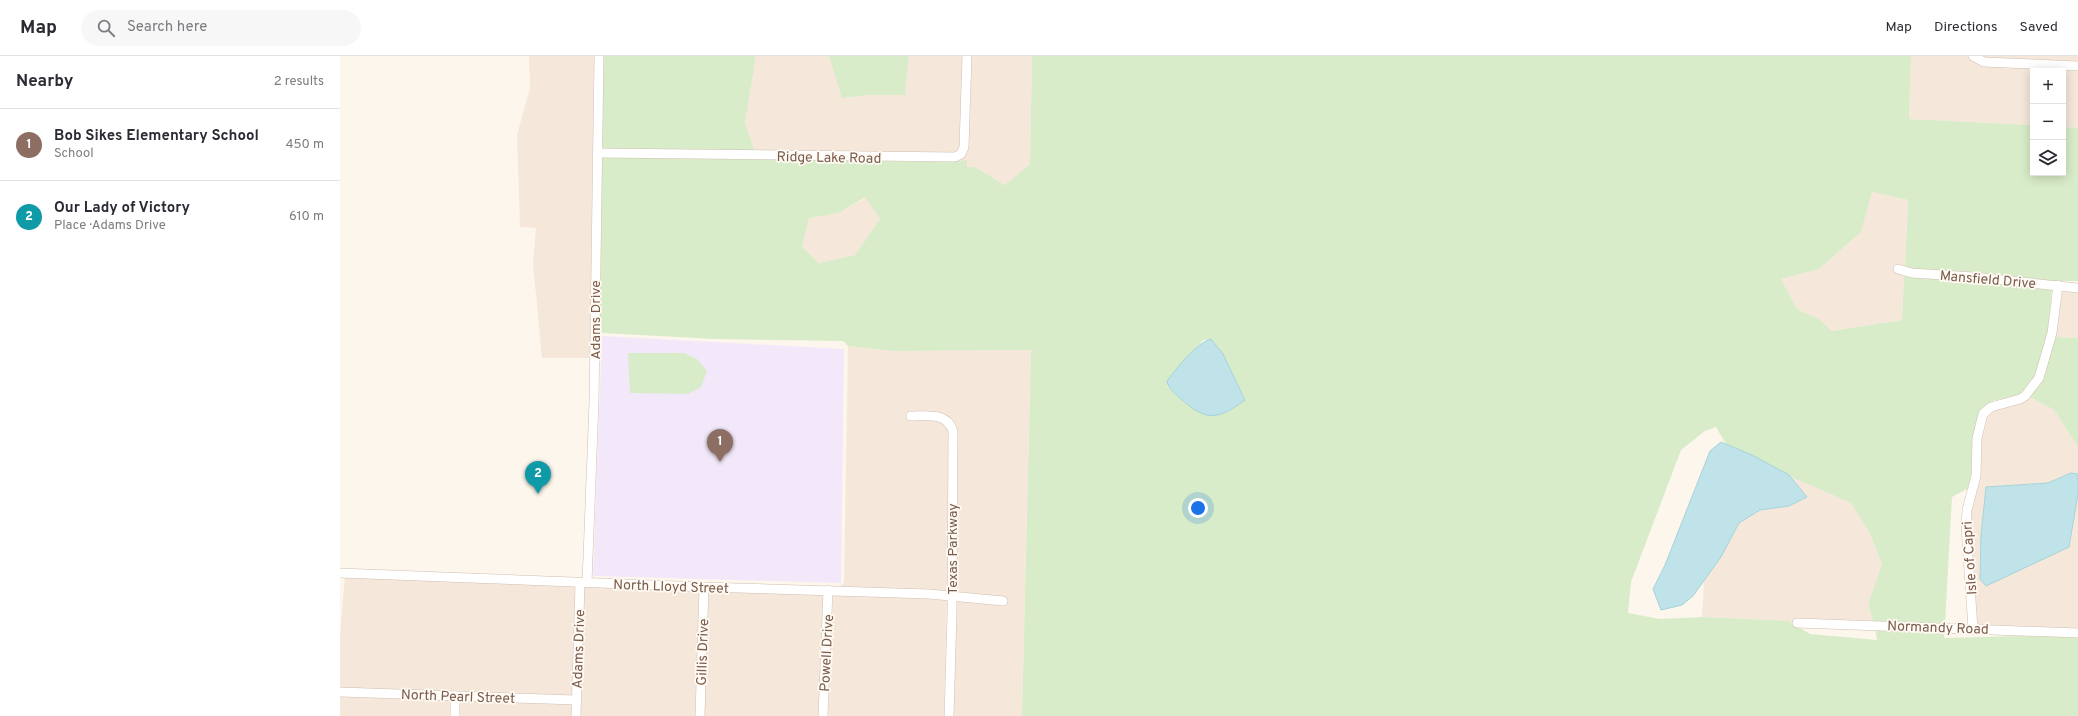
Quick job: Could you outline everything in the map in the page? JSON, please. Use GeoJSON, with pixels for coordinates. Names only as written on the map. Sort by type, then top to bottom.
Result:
{"type":"FeatureCollection","features":[{"type":"Feature","properties":{"kind":"street","name":"Adams Drive"},"geometry":{"type":"LineString","coordinates":[[576,716],[594,402],[599,56]]}},
{"type":"Feature","properties":{"kind":"street","name":"Ridge Lake Road"},"geometry":{"type":"LineString","coordinates":[[597,153],[954,157],[961,154],[964,147],[967,56]]}},
{"type":"Feature","properties":{"kind":"street"},"geometry":{"type":"LineString","coordinates":[[1973,56],[1984,62],[2078,66]]}},
{"type":"Feature","properties":{"kind":"street","name":"Mansfield Drive"},"geometry":{"type":"LineString","coordinates":[[1898,269],[1902,272],[2078,288]]}},
{"type":"Feature","properties":{"kind":"street","name":"Isle of Capri"},"geometry":{"type":"LineString","coordinates":[[1973,629],[1966,527],[1967,510],[1976,476],[1978,430],[1984,412],[1991,407],[2020,399],[2033,388],[2039,378],[2052,333],[2058,285]]}},
{"type":"Feature","properties":{"kind":"street","name":"Texas Parkway"},"geometry":{"type":"LineString","coordinates":[[911,416],[941,417],[947,421],[953,431],[948,716]]}},
{"type":"Feature","properties":{"kind":"street","name":"North Lloyd Street"},"geometry":{"type":"LineString","coordinates":[[340,573],[704,588],[828,590],[951,596],[1003,601]]}},
{"type":"Feature","properties":{"kind":"street","name":"Gillis Drive"},"geometry":{"type":"LineString","coordinates":[[700,716],[704,588]]}},
{"type":"Feature","properties":{"kind":"street","name":"Powell Drive"},"geometry":{"type":"LineString","coordinates":[[823,716],[828,590]]}},
{"type":"Feature","properties":{"kind":"street","name":"Normandy Road"},"geometry":{"type":"LineString","coordinates":[[1797,623],[2078,633]]}},
{"type":"Feature","properties":{"kind":"street","name":"North Pearl Street"},"geometry":{"type":"LineString","coordinates":[[340,692],[576,700]]}},
{"type":"Feature","properties":{"kind":"street"},"geometry":{"type":"LineString","coordinates":[[455,696],[455,716]]}},
{"type":"Feature","properties":{"kind":"shaded area"},"geometry":{"type":"Polygon","coordinates":[[[529,56],[594,56],[590,358],[542,358],[533,263],[536,228],[520,227],[517,135],[530,88],[529,56]]]}},
{"type":"Feature","properties":{"kind":"shaded area"},"geometry":{"type":"Polygon","coordinates":[[[756,56],[829,56],[843,98],[871,95],[905,95],[909,56],[963,56],[960,147],[953,154],[755,152],[745,123],[756,56]]]}},
{"type":"Feature","properties":{"kind":"shaded area"},"geometry":{"type":"Polygon","coordinates":[[[971,56],[1032,56],[1030,164],[1005,185],[975,167],[967,167],[959,159],[964,156],[969,147],[971,56]]]}},
{"type":"Feature","properties":{"kind":"shaded area"},"geometry":{"type":"Polygon","coordinates":[[[1911,56],[1968,56],[1972,61],[1984,65],[2054,68],[2030,68],[2030,125],[1909,119],[1911,56]]]}},
{"type":"Feature","properties":{"kind":"shaded area"},"geometry":{"type":"Polygon","coordinates":[[[1978,56],[2078,56],[2078,62],[1985,58],[1978,56]]]}},
{"type":"Feature","properties":{"kind":"shaded area"},"geometry":{"type":"Polygon","coordinates":[[[2066,68],[2078,69],[2078,128],[2066,127],[2066,68]]]}},
{"type":"Feature","properties":{"kind":"shaded area"},"geometry":{"type":"Polygon","coordinates":[[[1872,192],[1908,200],[1905,269],[1899,264],[1893,269],[1897,273],[1904,276],[1902,320],[1832,331],[1819,319],[1797,309],[1781,279],[1819,269],[1861,232],[1872,192]]]}},
{"type":"Feature","properties":{"kind":"shaded area"},"geometry":{"type":"Polygon","coordinates":[[[866,197],[880,219],[855,255],[819,263],[801,247],[809,217],[839,213],[866,197]]]}},
{"type":"Feature","properties":{"kind":"shaded area"},"geometry":{"type":"Polygon","coordinates":[[[2062,290],[2078,292],[2078,338],[2055,337],[2062,290]]]}},
{"type":"Feature","properties":{"kind":"shaded area"},"geometry":{"type":"Polygon","coordinates":[[[602,336],[844,349],[841,583],[593,576],[602,336]]]}},
{"type":"Feature","properties":{"kind":"shaded area"},"geometry":{"type":"Polygon","coordinates":[[[848,346],[893,351],[1031,349],[1022,716],[953,716],[956,600],[1006,605],[1007,598],[955,593],[957,431],[955,424],[950,418],[938,413],[906,413],[907,420],[937,420],[944,423],[949,431],[947,592],[838,587],[844,583],[848,346]]]}},
{"type":"Feature","properties":{"kind":"shaded area"},"geometry":{"type":"Polygon","coordinates":[[[2030,397],[2054,410],[2078,447],[2078,474],[2071,473],[2048,483],[1986,487],[1981,535],[1980,579],[2069,547],[2078,494],[2078,630],[1977,625],[1970,528],[1971,510],[1980,477],[1981,443],[1989,413],[2030,397]]]}},
{"type":"Feature","properties":{"kind":"shaded area"},"geometry":{"type":"Polygon","coordinates":[[[1791,477],[1851,503],[1870,534],[1882,564],[1868,604],[1873,621],[1793,619],[1793,624],[1788,621],[1702,617],[1704,581],[1721,557],[1739,523],[1760,510],[1789,506],[1807,497],[1791,477]]]}},
{"type":"Feature","properties":{"kind":"shaded area"},"geometry":{"type":"Polygon","coordinates":[[[345,577],[576,586],[572,696],[340,688],[340,635],[345,577]]]}},
{"type":"Feature","properties":{"kind":"shaded area"},"geometry":{"type":"Polygon","coordinates":[[[584,586],[699,591],[696,716],[580,716],[584,586]]]}},
{"type":"Feature","properties":{"kind":"shaded area"},"geometry":{"type":"Polygon","coordinates":[[[708,591],[824,594],[819,716],[704,716],[708,591]]]}},
{"type":"Feature","properties":{"kind":"shaded area"},"geometry":{"type":"Polygon","coordinates":[[[833,594],[947,599],[944,716],[828,716],[833,594]]]}},
{"type":"Feature","properties":{"kind":"shaded area"},"geometry":{"type":"Polygon","coordinates":[[[340,695],[451,700],[451,716],[340,716],[340,695]]]}},
{"type":"Feature","properties":{"kind":"shaded area"},"geometry":{"type":"Polygon","coordinates":[[[459,700],[572,704],[571,716],[459,716],[459,700]]]}},
{"type":"Feature","properties":{"kind":"green space"},"geometry":{"type":"Polygon","coordinates":[[[603,56],[756,56],[745,123],[755,152],[601,149],[603,56]]]}},
{"type":"Feature","properties":{"kind":"green space"},"geometry":{"type":"Polygon","coordinates":[[[829,56],[909,56],[905,95],[871,95],[842,98],[829,56]]]}},
{"type":"Feature","properties":{"kind":"green space"},"geometry":{"type":"Polygon","coordinates":[[[1032,56],[1911,56],[1909,119],[2030,125],[2030,176],[2066,176],[2066,127],[2078,128],[2078,281],[2053,281],[1905,269],[1908,200],[1872,192],[1861,232],[1819,269],[1781,279],[1797,309],[1819,319],[1832,331],[1902,320],[1904,276],[2052,288],[2048,332],[2035,377],[2021,394],[1992,401],[1981,409],[1973,438],[1972,476],[1969,488],[1952,497],[1945,624],[1873,621],[1868,604],[1882,564],[1870,534],[1851,503],[1791,477],[1752,455],[1726,444],[1716,427],[1705,431],[1681,450],[1631,582],[1628,613],[1660,619],[1703,617],[1788,621],[1793,624],[1793,626],[1797,626],[1810,634],[1877,640],[1875,628],[1944,631],[1944,638],[2021,636],[2078,637],[2078,716],[1022,716],[1031,350],[893,351],[848,346],[843,341],[715,339],[602,333],[599,336],[601,157],[945,162],[967,160],[967,167],[975,167],[1005,185],[1030,164],[1032,56]],[[865,197],[839,213],[809,218],[802,247],[819,263],[855,255],[880,219],[865,197]],[[1211,339],[1203,340],[1167,386],[1185,403],[1245,399],[1223,354],[1211,339]]]}},
{"type":"Feature","properties":{"kind":"green space"},"geometry":{"type":"Polygon","coordinates":[[[2055,337],[2078,338],[2078,447],[2054,410],[2030,397],[2043,380],[2055,337]]]}},
{"type":"Feature","properties":{"kind":"green space"},"geometry":{"type":"Polygon","coordinates":[[[628,353],[684,353],[697,359],[707,371],[701,387],[688,394],[630,393],[628,353]]]}},
{"type":"Feature","properties":{"kind":"water"},"geometry":{"type":"Polygon","coordinates":[[[1211,339],[1223,354],[1245,400],[1227,412],[1211,416],[1197,411],[1189,406],[1172,391],[1167,381],[1193,350],[1205,341],[1211,339]]]}},
{"type":"Feature","properties":{"kind":"water"},"geometry":{"type":"Polygon","coordinates":[[[1721,442],[1752,455],[1789,475],[1807,497],[1789,506],[1760,510],[1739,523],[1721,557],[1693,596],[1682,605],[1661,610],[1653,589],[1665,565],[1710,451],[1721,442]]]}},
{"type":"Feature","properties":{"kind":"water"},"geometry":{"type":"Polygon","coordinates":[[[2071,473],[2078,474],[2078,494],[2069,547],[1986,586],[1980,579],[1981,535],[1986,487],[2048,483],[2071,473]]]}},
{"type":"Feature","properties":{"kind":"place","name":"Bob Sikes Elementary School"},"geometry":{"type":"Point","coordinates":[720,462]}},
{"type":"Feature","properties":{"kind":"place","name":"Our Lady of Victory"},"geometry":{"type":"Point","coordinates":[538,494]}}]}
